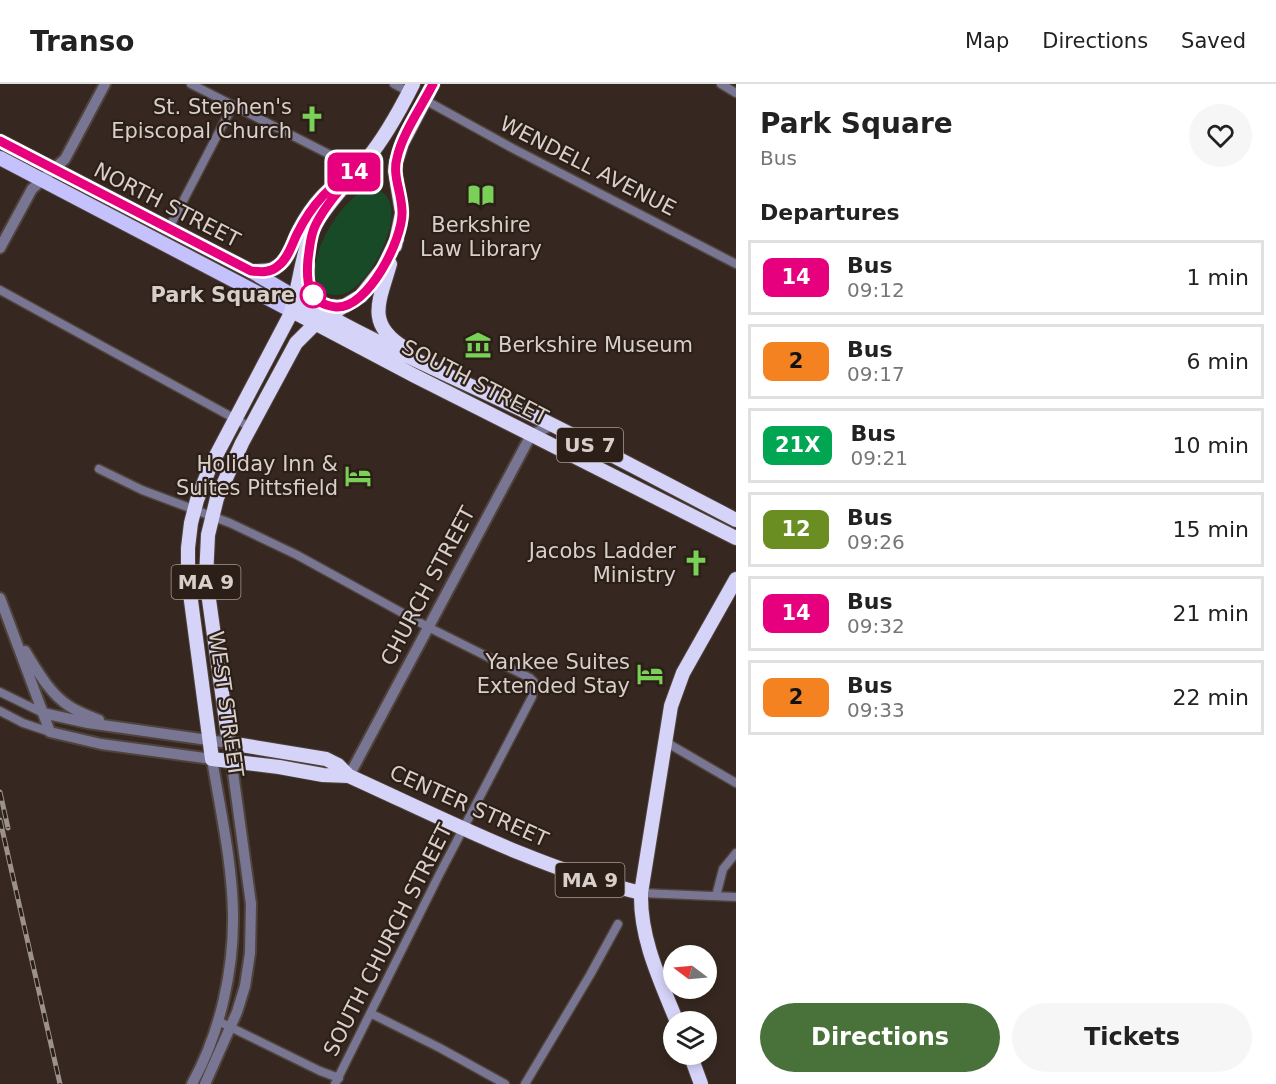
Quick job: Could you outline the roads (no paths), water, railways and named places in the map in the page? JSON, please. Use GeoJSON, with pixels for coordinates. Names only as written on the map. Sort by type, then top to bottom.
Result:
{"type":"FeatureCollection","features":[{"type":"Feature","properties":{"kind":"highway","name":"US 7"},"geometry":{"type":"LineString","coordinates":[[433,84],[402,143],[396,162],[395,171],[402,213],[378,305],[378,315],[381,327],[392,340],[443,372]]}},
{"type":"Feature","properties":{"kind":"highway"},"geometry":{"type":"LineString","coordinates":[[347,305],[339,307],[323,303],[310,291],[307,277],[311,236],[331,201],[384,135],[411,88]]}},
{"type":"Feature","properties":{"kind":"highway","name":"WEST STREET"},"geometry":{"type":"LineString","coordinates":[[212,759],[188,578],[188,548],[194,510],[210,467],[293,304],[301,264],[311,236]]}},
{"type":"Feature","properties":{"kind":"highway","name":"MA 9"},"geometry":{"type":"LineString","coordinates":[[322,320],[361,296],[378,275],[397,238]]}},
{"type":"Feature","properties":{"kind":"highway","name":"NORTH STREET"},"geometry":{"type":"LineString","coordinates":[[293,304],[322,320],[443,372]]}},
{"type":"Feature","properties":{"kind":"highway","name":"WEST STREET"},"geometry":{"type":"LineString","coordinates":[[229,743],[206,578],[205,557],[212,516],[225,478],[296,343],[322,320]]}},
{"type":"Feature","properties":{"kind":"highway","name":"SOUTH STREET"},"geometry":{"type":"LineString","coordinates":[[322,320],[415,376],[736,538]]}},
{"type":"Feature","properties":{"kind":"highway","name":"SOUTH STREET"},"geometry":{"type":"LineString","coordinates":[[443,372],[552,425],[736,520]]}},
{"type":"Feature","properties":{"kind":"highway"},"geometry":{"type":"LineString","coordinates":[[673,1011],[650,954],[644,932],[640,911],[641,893],[671,706],[683,673],[736,579]]}},
{"type":"Feature","properties":{"kind":"highway","name":"CENTER STREET"},"geometry":{"type":"LineString","coordinates":[[229,743],[326,759],[338,765],[349,776],[579,877],[641,893]]}},
{"type":"Feature","properties":{"kind":"highway","name":"CENTER STREET"},"geometry":{"type":"LineString","coordinates":[[212,759],[322,775],[349,776]]}},
{"type":"Feature","properties":{"kind":"highway"},"geometry":{"type":"LineString","coordinates":[[694,1065],[701,1084]]}},
{"type":"Feature","properties":{"kind":"main road","name":"NORTH STREET"},"geometry":{"type":"LineString","coordinates":[[0,141],[251,271],[293,304]]}},
{"type":"Feature","properties":{"kind":"main road","name":"NORTH STREET"},"geometry":{"type":"LineString","coordinates":[[0,158],[293,304]]}},
{"type":"Feature","properties":{"kind":"main road"},"geometry":{"type":"LineString","coordinates":[[251,271],[268,271],[279,266],[316,203],[333,185],[358,169]]}},
{"type":"Feature","properties":{"kind":"street"},"geometry":{"type":"LineString","coordinates":[[0,248],[33,189],[65,159],[105,84]]}},
{"type":"Feature","properties":{"kind":"street"},"geometry":{"type":"LineString","coordinates":[[394,84],[411,88]]}},
{"type":"Feature","properties":{"kind":"street"},"geometry":{"type":"LineString","coordinates":[[721,84],[736,93]]}},
{"type":"Feature","properties":{"kind":"street"},"geometry":{"type":"LineString","coordinates":[[195,85],[358,169]]}},
{"type":"Feature","properties":{"kind":"street","name":"WENDELL AVENUE"},"geometry":{"type":"LineString","coordinates":[[425,100],[512,148],[736,264]]}},
{"type":"Feature","properties":{"kind":"street"},"geometry":{"type":"LineString","coordinates":[[168,230],[233,105]]}},
{"type":"Feature","properties":{"kind":"street"},"geometry":{"type":"LineString","coordinates":[[0,290],[250,428]]}},
{"type":"Feature","properties":{"kind":"street"},"geometry":{"type":"LineString","coordinates":[[531,435],[552,425]]}},
{"type":"Feature","properties":{"kind":"street","name":"CHURCH STREET"},"geometry":{"type":"LineString","coordinates":[[349,776],[531,435]]}},
{"type":"Feature","properties":{"kind":"street"},"geometry":{"type":"LineString","coordinates":[[99,469],[142,490],[230,523],[297,555],[428,627]]}},
{"type":"Feature","properties":{"kind":"street"},"geometry":{"type":"LineString","coordinates":[[0,598],[50,732]]}},
{"type":"Feature","properties":{"kind":"street","name":"SOUTH CHURCH STREET"},"geometry":{"type":"LineString","coordinates":[[337,1081],[439,875],[532,697],[534,682],[530,678],[428,627]]}},
{"type":"Feature","properties":{"kind":"street"},"geometry":{"type":"LineString","coordinates":[[15,635],[42,678],[57,696],[75,710],[111,726]]}},
{"type":"Feature","properties":{"kind":"street","name":"CENTER STREET"},"geometry":{"type":"LineString","coordinates":[[0,692],[44,713],[88,723],[229,743]]}},
{"type":"Feature","properties":{"kind":"street","name":"CENTER STREET"},"geometry":{"type":"LineString","coordinates":[[0,711],[23,723],[50,732],[101,744],[212,759]]}},
{"type":"Feature","properties":{"kind":"street"},"geometry":{"type":"LineString","coordinates":[[664,741],[736,783]]}},
{"type":"Feature","properties":{"kind":"street","name":"WEST STREET"},"geometry":{"type":"LineString","coordinates":[[205,1084],[241,1001],[248,971],[251,920],[249,886],[242,852],[229,743]]}},
{"type":"Feature","properties":{"kind":"street","name":"WEST STREET"},"geometry":{"type":"LineString","coordinates":[[192,1084],[208,1051],[218,1021],[230,966],[233,913],[212,759]]}},
{"type":"Feature","properties":{"kind":"street"},"geometry":{"type":"LineString","coordinates":[[716,896],[723,869],[736,853]]}},
{"type":"Feature","properties":{"kind":"street"},"geometry":{"type":"LineString","coordinates":[[641,893],[736,897]]}},
{"type":"Feature","properties":{"kind":"street"},"geometry":{"type":"LineString","coordinates":[[525,1084],[618,924]]}},
{"type":"Feature","properties":{"kind":"street"},"geometry":{"type":"LineString","coordinates":[[372,1014],[505,1084]]}},
{"type":"Feature","properties":{"kind":"street"},"geometry":{"type":"LineString","coordinates":[[218,1021],[337,1081]]}},
{"type":"Feature","properties":{"kind":"railway"},"geometry":{"type":"LineString","coordinates":[[0,792],[8,828]]}},
{"type":"Feature","properties":{"kind":"railway"},"geometry":{"type":"LineString","coordinates":[[0,820],[60,1084]]}},
{"type":"Feature","properties":{"kind":"place","name":"St. Stephen's Episcopal Church"},"geometry":{"type":"Point","coordinates":[312,119]}},
{"type":"Feature","properties":{"kind":"place","name":"Berkshire Law Library"},"geometry":{"type":"Point","coordinates":[481,195]}},
{"type":"Feature","properties":{"kind":"place","name":"Park Square"},"geometry":{"type":"Point","coordinates":[313,295]}},
{"type":"Feature","properties":{"kind":"place","name":"Berkshire Museum"},"geometry":{"type":"Point","coordinates":[478,345]}},
{"type":"Feature","properties":{"kind":"place","name":"Holiday Inn & Suites Pittsfield"},"geometry":{"type":"Point","coordinates":[358,476]}},
{"type":"Feature","properties":{"kind":"place","name":"Jacobs Ladder Ministry"},"geometry":{"type":"Point","coordinates":[696,563]}},
{"type":"Feature","properties":{"kind":"place","name":"Yankee Suites Extended Stay"},"geometry":{"type":"Point","coordinates":[650,674]}}]}
